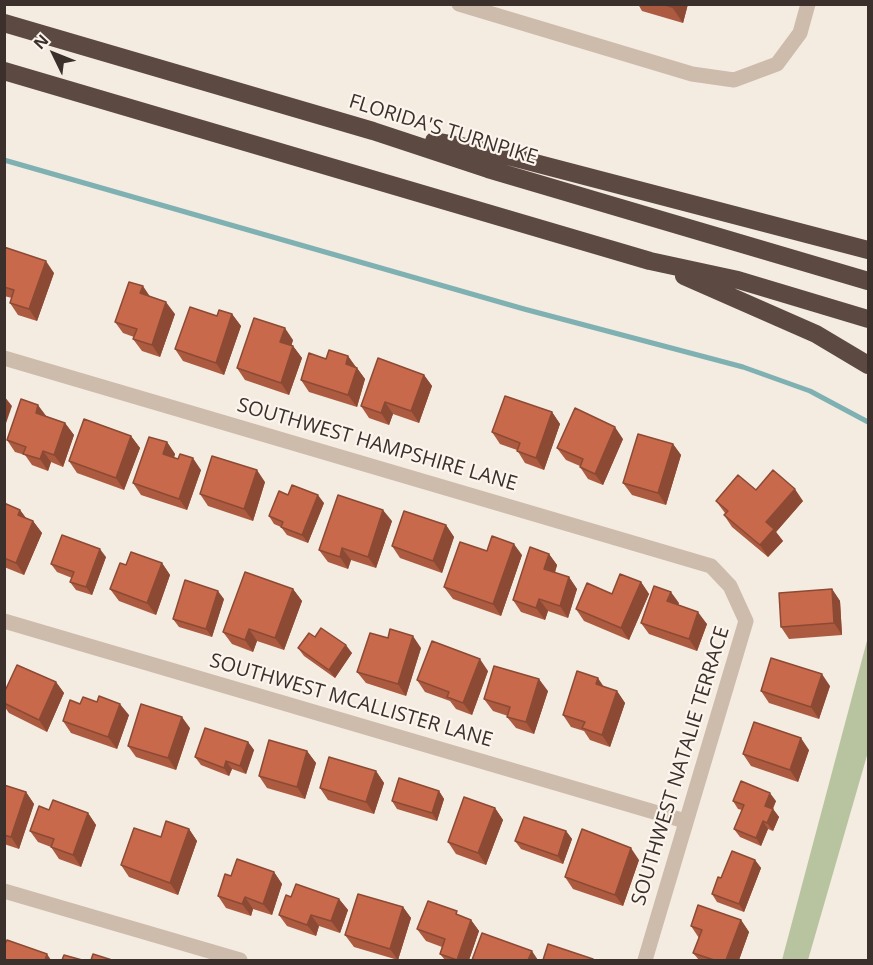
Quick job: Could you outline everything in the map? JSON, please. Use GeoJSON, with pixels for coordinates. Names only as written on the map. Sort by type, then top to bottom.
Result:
{"type":"FeatureCollection","features":[{"type":"Feature","properties":{"kind":"highway","name":"FLORIDA'S TURNPIKE"},"geometry":{"type":"LineString","coordinates":[[4,23],[373,131],[488,169],[868,281]]}},
{"type":"Feature","properties":{"kind":"highway"},"geometry":{"type":"LineString","coordinates":[[4,71],[650,261],[738,280],[868,319]]}},
{"type":"Feature","properties":{"kind":"highway"},"geometry":{"type":"LineString","coordinates":[[373,131],[489,151],[868,250]]}},
{"type":"Feature","properties":{"kind":"highway"},"geometry":{"type":"LineString","coordinates":[[650,261],[816,334],[868,365]]}},
{"type":"Feature","properties":{"kind":"street"},"geometry":{"type":"LineString","coordinates":[[459,4],[692,74],[734,80],[777,64],[800,33],[808,4]]}},
{"type":"Feature","properties":{"kind":"street","name":"SOUTHWEST HAMPSHIRE LANE"},"geometry":{"type":"LineString","coordinates":[[4,358],[674,554],[711,566],[730,586]]}},
{"type":"Feature","properties":{"kind":"street","name":"SOUTHWEST NATALIE TERRACE"},"geometry":{"type":"LineString","coordinates":[[645,960],[746,621],[730,586]]}},
{"type":"Feature","properties":{"kind":"street","name":"SOUTHWEST MCALLISTER LANE"},"geometry":{"type":"LineString","coordinates":[[4,621],[685,821]]}},
{"type":"Feature","properties":{"kind":"street"},"geometry":{"type":"LineString","coordinates":[[4,891],[240,960]]}},
{"type":"Feature","properties":{"kind":"green space"},"geometry":{"type":"Polygon","coordinates":[[[868,637],[868,752],[808,960],[782,960],[868,637]]]}},
{"type":"Feature","properties":{"kind":"building"},"geometry":{"type":"Polygon","coordinates":[[[4,247],[46,261],[29,309],[10,303],[14,290],[4,287],[4,247]]]}},
{"type":"Feature","properties":{"kind":"building"},"geometry":{"type":"Polygon","coordinates":[[[129,282],[143,286],[140,293],[166,302],[152,345],[133,339],[137,329],[115,322],[129,282]]]}},
{"type":"Feature","properties":{"kind":"building"},"geometry":{"type":"Polygon","coordinates":[[[190,307],[217,316],[219,310],[232,314],[216,363],[175,349],[190,307]]]}},
{"type":"Feature","properties":{"kind":"building"},"geometry":{"type":"Polygon","coordinates":[[[254,318],[285,328],[280,342],[293,346],[281,383],[237,368],[254,318]]]}},
{"type":"Feature","properties":{"kind":"building"},"geometry":{"type":"Polygon","coordinates":[[[329,350],[348,356],[346,364],[357,368],[348,395],[301,380],[309,353],[326,359],[329,350]]]}},
{"type":"Feature","properties":{"kind":"building"},"geometry":{"type":"Polygon","coordinates":[[[378,358],[424,375],[411,411],[385,402],[381,413],[361,406],[378,358]]]}},
{"type":"Feature","properties":{"kind":"building"},"geometry":{"type":"Polygon","coordinates":[[[505,396],[552,412],[536,458],[517,451],[520,443],[492,432],[505,396]]]}},
{"type":"Feature","properties":{"kind":"building"},"geometry":{"type":"Polygon","coordinates":[[[21,399],[38,405],[36,413],[65,423],[54,455],[43,451],[40,459],[23,454],[26,447],[7,440],[21,399]]]}},
{"type":"Feature","properties":{"kind":"building"},"geometry":{"type":"Polygon","coordinates":[[[575,408],[615,427],[595,474],[580,467],[583,459],[557,448],[575,408]]]}},
{"type":"Feature","properties":{"kind":"building"},"geometry":{"type":"Polygon","coordinates":[[[84,419],[131,436],[116,478],[69,461],[84,419]]]}},
{"type":"Feature","properties":{"kind":"building"},"geometry":{"type":"Polygon","coordinates":[[[638,434],[673,444],[658,493],[623,483],[638,434]]]}},
{"type":"Feature","properties":{"kind":"building"},"geometry":{"type":"Polygon","coordinates":[[[149,437],[167,442],[163,454],[178,459],[180,454],[193,458],[179,499],[133,483],[149,437]]]}},
{"type":"Feature","properties":{"kind":"building"},"geometry":{"type":"Polygon","coordinates":[[[212,456],[257,470],[244,509],[200,494],[212,456]]]}},
{"type":"Feature","properties":{"kind":"building"},"geometry":{"type":"Polygon","coordinates":[[[773,470],[795,489],[766,522],[774,529],[760,545],[724,515],[728,511],[716,501],[738,475],[756,490],[773,470]]]}},
{"type":"Feature","properties":{"kind":"building"},"geometry":{"type":"Polygon","coordinates":[[[292,485],[318,495],[302,535],[281,527],[283,522],[269,516],[279,491],[288,495],[292,485]]]}},
{"type":"Feature","properties":{"kind":"building"},"geometry":{"type":"Polygon","coordinates":[[[338,495],[383,510],[368,557],[342,548],[340,557],[319,550],[338,495]]]}},
{"type":"Feature","properties":{"kind":"building"},"geometry":{"type":"Polygon","coordinates":[[[4,503],[20,510],[18,515],[33,521],[16,563],[4,558],[4,503]]]}},
{"type":"Feature","properties":{"kind":"building"},"geometry":{"type":"Polygon","coordinates":[[[404,511],[446,525],[433,561],[392,546],[404,511]]]}},
{"type":"Feature","properties":{"kind":"building"},"geometry":{"type":"Polygon","coordinates":[[[62,535],[100,549],[86,587],[70,582],[74,572],[51,564],[62,535]]]}},
{"type":"Feature","properties":{"kind":"building"},"geometry":{"type":"Polygon","coordinates":[[[492,536],[514,544],[493,604],[444,587],[460,542],[487,551],[492,536]]]}},
{"type":"Feature","properties":{"kind":"building"},"geometry":{"type":"Polygon","coordinates":[[[530,547],[549,554],[544,569],[569,577],[560,606],[539,599],[536,608],[513,600],[530,547]]]}},
{"type":"Feature","properties":{"kind":"building"},"geometry":{"type":"Polygon","coordinates":[[[131,552],[162,563],[147,603],[110,589],[120,563],[126,565],[131,552]]]}},
{"type":"Feature","properties":{"kind":"building"},"geometry":{"type":"Polygon","coordinates":[[[245,572],[293,589],[275,638],[249,629],[245,640],[223,632],[245,572]]]}},
{"type":"Feature","properties":{"kind":"building"},"geometry":{"type":"Polygon","coordinates":[[[620,574],[641,582],[621,628],[576,609],[587,583],[612,594],[620,574]]]}},
{"type":"Feature","properties":{"kind":"building"},"geometry":{"type":"Polygon","coordinates":[[[185,580],[218,591],[206,629],[173,619],[185,580]]]}},
{"type":"Feature","properties":{"kind":"building"},"geometry":{"type":"Polygon","coordinates":[[[654,586],[671,592],[667,601],[698,612],[689,639],[641,623],[654,586]]]}},
{"type":"Feature","properties":{"kind":"building"},"geometry":{"type":"Polygon","coordinates":[[[832,589],[834,623],[781,627],[779,593],[832,589]]]}},
{"type":"Feature","properties":{"kind":"building"},"geometry":{"type":"Polygon","coordinates":[[[321,628],[346,645],[329,670],[298,648],[309,633],[315,637],[321,628]]]}},
{"type":"Feature","properties":{"kind":"building"},"geometry":{"type":"Polygon","coordinates":[[[390,629],[413,636],[398,684],[357,672],[370,633],[388,638],[390,629]]]}},
{"type":"Feature","properties":{"kind":"building"},"geometry":{"type":"Polygon","coordinates":[[[432,641],[480,659],[463,703],[447,697],[449,692],[417,680],[432,641]]]}},
{"type":"Feature","properties":{"kind":"building"},"geometry":{"type":"Polygon","coordinates":[[[771,658],[822,674],[811,707],[761,691],[771,658]]]}},
{"type":"Feature","properties":{"kind":"building"},"geometry":{"type":"Polygon","coordinates":[[[17,665],[56,682],[39,720],[4,703],[4,693],[17,665]]]}},
{"type":"Feature","properties":{"kind":"building"},"geometry":{"type":"Polygon","coordinates":[[[494,666],[539,679],[526,722],[507,717],[510,707],[484,699],[494,666]]]}},
{"type":"Feature","properties":{"kind":"building"},"geometry":{"type":"Polygon","coordinates":[[[577,671],[598,678],[596,684],[617,691],[602,735],[582,728],[585,722],[563,715],[577,671]]]}},
{"type":"Feature","properties":{"kind":"building"},"geometry":{"type":"Polygon","coordinates":[[[99,696],[120,704],[108,737],[63,721],[70,700],[80,704],[83,697],[97,702],[99,696]]]}},
{"type":"Feature","properties":{"kind":"building"},"geometry":{"type":"Polygon","coordinates":[[[141,704],[182,717],[168,758],[128,746],[141,704]]]}},
{"type":"Feature","properties":{"kind":"building"},"geometry":{"type":"Polygon","coordinates":[[[754,722],[801,738],[790,770],[743,754],[754,722]]]}},
{"type":"Feature","properties":{"kind":"building"},"geometry":{"type":"Polygon","coordinates":[[[205,728],[248,742],[240,766],[226,761],[224,768],[195,757],[205,728]]]}},
{"type":"Feature","properties":{"kind":"building"},"geometry":{"type":"Polygon","coordinates":[[[269,740],[307,751],[297,787],[259,776],[269,740]]]}},
{"type":"Feature","properties":{"kind":"building"},"geometry":{"type":"Polygon","coordinates":[[[329,757],[376,771],[366,802],[320,788],[329,757]]]}},
{"type":"Feature","properties":{"kind":"building"},"geometry":{"type":"Polygon","coordinates":[[[399,778],[439,791],[432,813],[392,801],[399,778]]]}},
{"type":"Feature","properties":{"kind":"building"},"geometry":{"type":"Polygon","coordinates":[[[741,781],[770,793],[765,806],[773,809],[767,823],[763,821],[756,838],[734,829],[744,805],[733,801],[741,781]]]}},
{"type":"Feature","properties":{"kind":"building"},"geometry":{"type":"Polygon","coordinates":[[[4,785],[26,792],[11,837],[4,835],[4,785]]]}},
{"type":"Feature","properties":{"kind":"building"},"geometry":{"type":"Polygon","coordinates":[[[464,797],[495,808],[478,853],[448,842],[464,797]]]}},
{"type":"Feature","properties":{"kind":"building"},"geometry":{"type":"Polygon","coordinates":[[[53,800],[88,813],[73,855],[51,847],[54,839],[30,831],[39,806],[49,810],[53,800]]]}},
{"type":"Feature","properties":{"kind":"building"},"geometry":{"type":"Polygon","coordinates":[[[524,817],[566,831],[558,856],[515,841],[524,817]]]}},
{"type":"Feature","properties":{"kind":"building"},"geometry":{"type":"Polygon","coordinates":[[[166,821],[189,829],[170,883],[121,865],[134,828],[161,837],[166,821]]]}},
{"type":"Feature","properties":{"kind":"building"},"geometry":{"type":"Polygon","coordinates":[[[582,829],[631,848],[615,895],[565,877],[582,829]]]}},
{"type":"Feature","properties":{"kind":"building"},"geometry":{"type":"Polygon","coordinates":[[[732,851],[755,860],[739,904],[712,894],[732,851]]]}},
{"type":"Feature","properties":{"kind":"building"},"geometry":{"type":"Polygon","coordinates":[[[237,859],[274,872],[263,904],[245,897],[242,904],[218,896],[225,874],[231,876],[237,859]]]}},
{"type":"Feature","properties":{"kind":"building"},"geometry":{"type":"Polygon","coordinates":[[[296,884],[339,899],[331,921],[311,915],[307,925],[279,915],[286,895],[291,897],[296,884]]]}},
{"type":"Feature","properties":{"kind":"building"},"geometry":{"type":"Polygon","coordinates":[[[358,894],[403,907],[390,949],[345,935],[358,894]]]}},
{"type":"Feature","properties":{"kind":"building"},"geometry":{"type":"Polygon","coordinates":[[[428,901],[457,911],[456,914],[471,920],[457,960],[440,954],[445,939],[417,929],[428,901]]]}},
{"type":"Feature","properties":{"kind":"building"},"geometry":{"type":"Polygon","coordinates":[[[698,905],[741,920],[726,960],[714,960],[693,953],[702,930],[691,926],[698,905]]]}},
{"type":"Feature","properties":{"kind":"building"},"geometry":{"type":"Polygon","coordinates":[[[482,933],[532,951],[528,960],[472,960],[482,933]]]}},
{"type":"Feature","properties":{"kind":"building"},"geometry":{"type":"Polygon","coordinates":[[[7,940],[47,954],[45,960],[4,960],[4,946],[7,940]]]}},
{"type":"Feature","properties":{"kind":"building"},"geometry":{"type":"Polygon","coordinates":[[[548,944],[593,959],[593,960],[543,960],[548,944]]]}},
{"type":"Feature","properties":{"kind":"building"},"geometry":{"type":"Polygon","coordinates":[[[93,954],[112,960],[91,960],[93,954]]]}},
{"type":"Feature","properties":{"kind":"building"},"geometry":{"type":"Polygon","coordinates":[[[64,955],[82,960],[62,960],[64,955]]]}},
{"type":"Feature","properties":{"kind":"waterway"},"geometry":{"type":"LineString","coordinates":[[4,160],[524,309],[743,367],[810,391],[868,422]]}}]}
